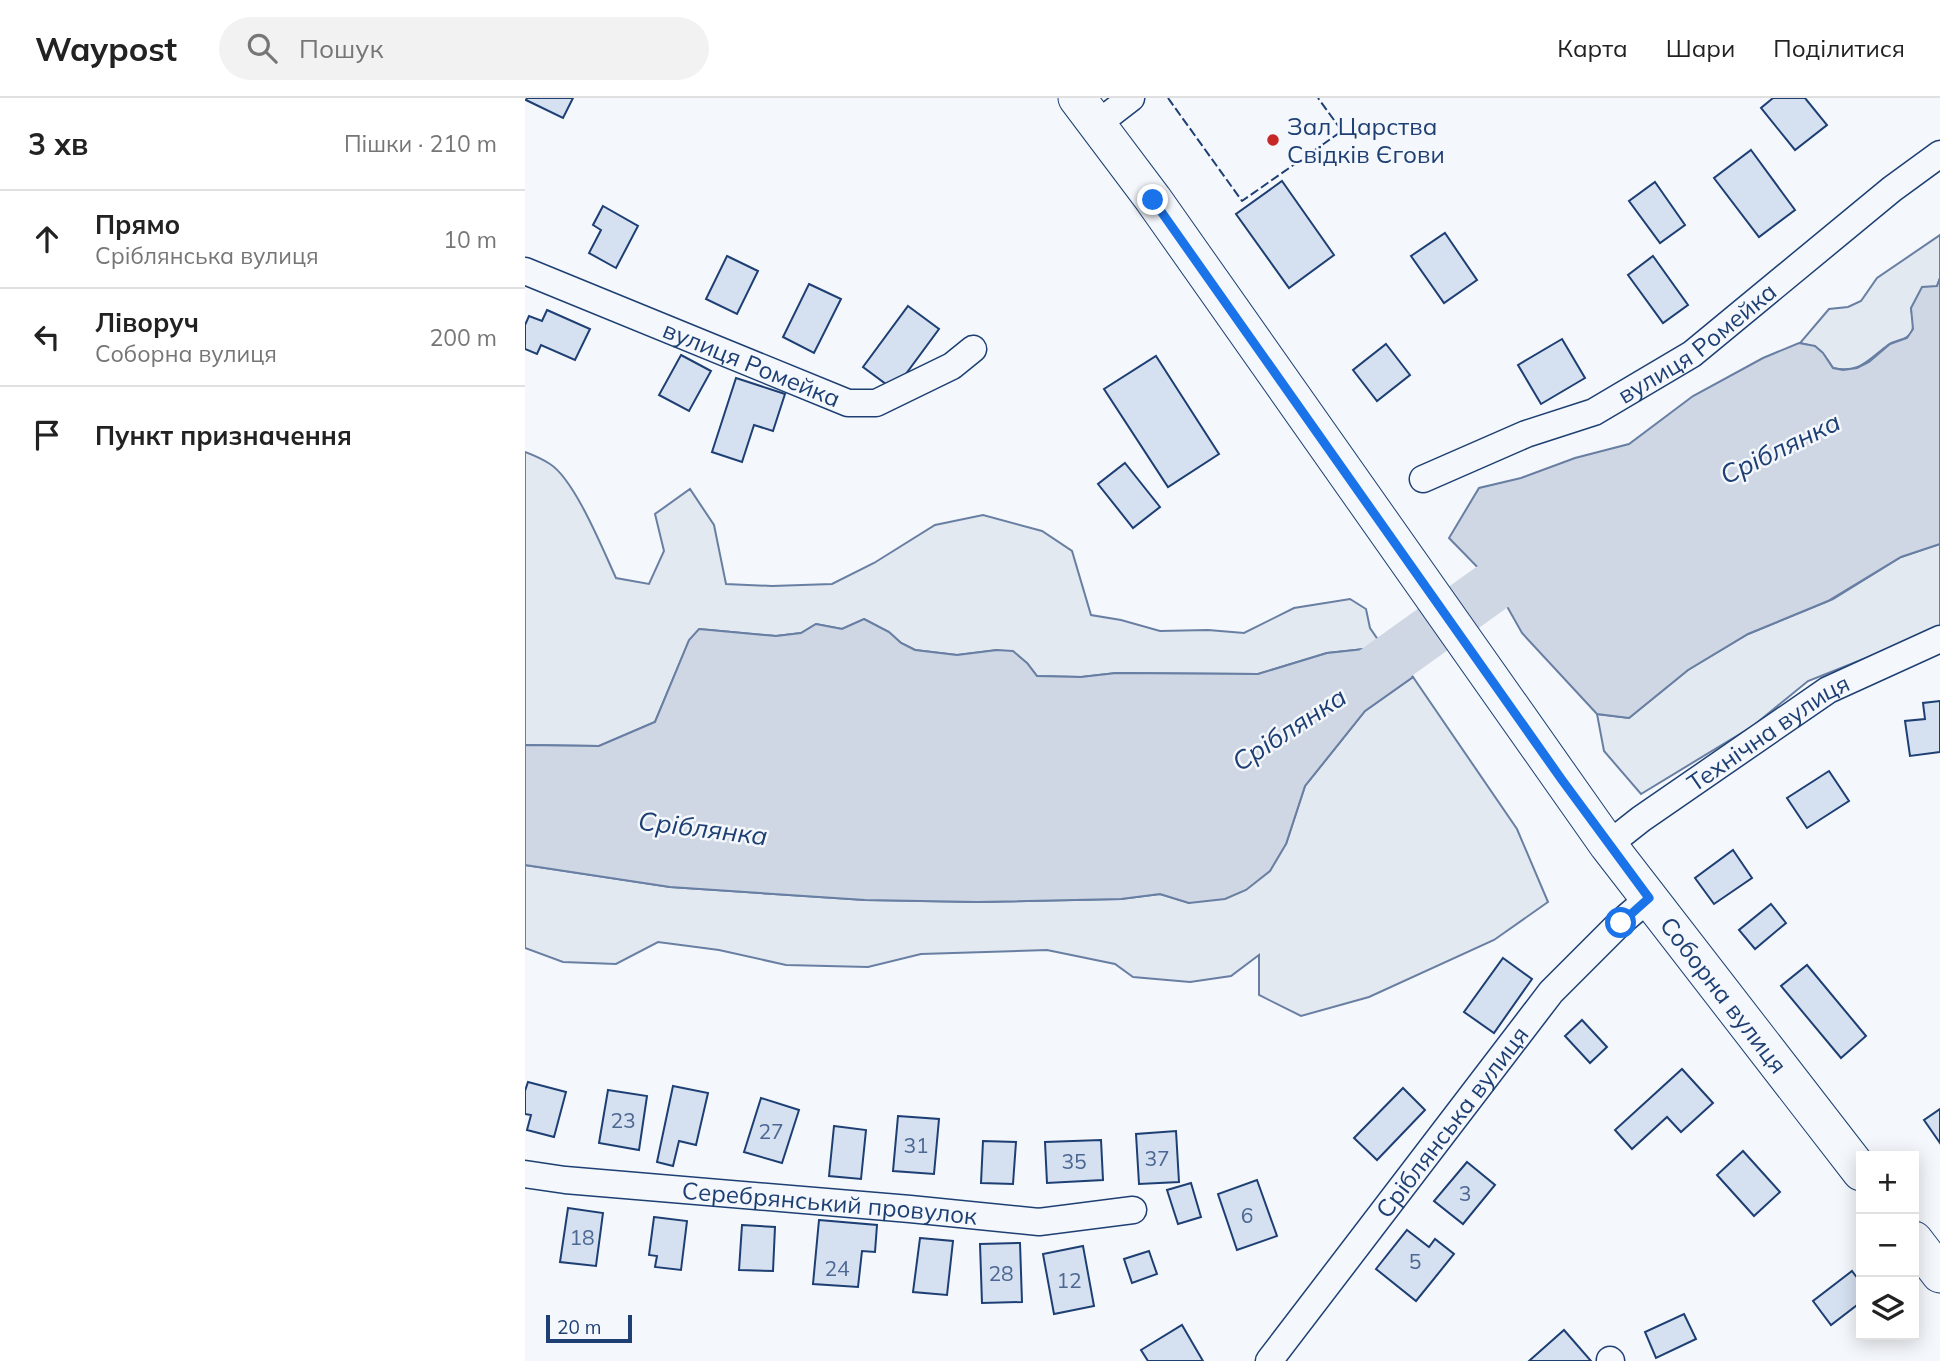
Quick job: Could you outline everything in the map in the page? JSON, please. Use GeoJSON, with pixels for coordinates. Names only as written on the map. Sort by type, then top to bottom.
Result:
{"type":"FeatureCollection","features":[{"type":"Feature","properties":{"kind":"main road","name":"Соборна вулиця"},"geometry":{"type":"LineString","coordinates":[[1087,111],[1153,200],[1608,845],[1856,1166]]}},
{"type":"Feature","properties":{"kind":"main road"},"geometry":{"type":"LineString","coordinates":[[1919,1247],[1940,1274]]}},
{"type":"Feature","properties":{"kind":"street"},"geometry":{"type":"LineString","coordinates":[[1087,111],[1131,98]]}},
{"type":"Feature","properties":{"kind":"street","name":"вулиця Ромейка"},"geometry":{"type":"LineString","coordinates":[[1423,479],[1526,434],[1594,412],[1692,354],[1892,189],[1940,154]]}},
{"type":"Feature","properties":{"kind":"street","name":"вулиця Ромейка"},"geometry":{"type":"LineString","coordinates":[[525,271],[848,403],[876,403],[952,366],[973,349]]}},
{"type":"Feature","properties":{"kind":"street","name":"Технічна вулиця"},"geometry":{"type":"LineString","coordinates":[[1608,845],[1828,690],[1940,639]]}},
{"type":"Feature","properties":{"kind":"street","name":"Сріблянська вулиця"},"geometry":{"type":"LineString","coordinates":[[1269,1361],[1551,992],[1649,898]]}},
{"type":"Feature","properties":{"kind":"street","name":"Серебрянський провулок"},"geometry":{"type":"LineString","coordinates":[[525,1174],[565,1180],[1039,1222],[1133,1210]]}},
{"type":"Feature","properties":{"kind":"shaded area"},"geometry":{"type":"Polygon","coordinates":[[[1940,235],[1940,278],[1937,286],[1911,308],[1913,326],[1908,337],[1891,343],[1863,364],[1850,369],[1833,368],[1819,351],[1800,343],[1829,309],[1848,307],[1861,301],[1877,278],[1940,235]]]}},
{"type":"Feature","properties":{"kind":"shaded area"},"geometry":{"type":"Polygon","coordinates":[[[525,452],[550,464],[569,485],[616,578],[649,584],[664,551],[655,514],[690,489],[714,525],[726,584],[832,584],[874,563],[935,525],[983,515],[1042,531],[1072,551],[1091,615],[1160,631],[1208,630],[1244,633],[1294,608],[1350,599],[1366,609],[1370,628],[1383,647],[1327,653],[1258,674],[1116,673],[1081,677],[1037,676],[1027,663],[997,650],[957,655],[915,650],[864,619],[842,629],[816,624],[801,633],[776,636],[700,629],[689,641],[655,722],[599,746],[525,745],[525,452]]]}},
{"type":"Feature","properties":{"kind":"shaded area"},"geometry":{"type":"Polygon","coordinates":[[[1940,544],[1940,626],[1808,681],[1753,726],[1641,794],[1604,751],[1597,714],[1629,718],[1688,670],[1748,634],[1833,599],[1901,557],[1940,544]]]}},
{"type":"Feature","properties":{"kind":"shaded area"},"geometry":{"type":"Polygon","coordinates":[[[1413,677],[1517,829],[1548,902],[1494,940],[1369,997],[1301,1016],[1259,995],[1259,955],[1231,976],[1190,982],[1133,977],[1115,964],[1047,950],[921,954],[868,967],[786,965],[719,950],[658,942],[616,964],[563,962],[525,948],[525,865],[670,887],[865,900],[977,902],[1121,899],[1160,894],[1189,903],[1286,844],[1305,786],[1365,711],[1413,677]]]}},
{"type":"Feature","properties":{"kind":"water"},"geometry":{"type":"Polygon","coordinates":[[[1940,278],[1940,544],[1901,557],[1828,601],[1748,634],[1688,670],[1629,718],[1597,714],[1522,633],[1495,585],[1449,538],[1479,488],[1521,478],[1575,458],[1629,444],[1693,396],[1763,358],[1799,343],[1815,346],[1833,368],[1857,368],[1869,362],[1890,344],[1907,338],[1913,329],[1911,308],[1922,287],[1937,286],[1940,278]]]}},
{"type":"Feature","properties":{"kind":"water"},"geometry":{"type":"Polygon","coordinates":[[[864,619],[915,650],[957,655],[997,650],[1013,651],[1037,676],[1081,677],[1116,673],[1258,674],[1327,653],[1383,647],[1413,677],[1365,711],[1305,786],[1286,844],[1270,871],[1246,890],[1225,899],[1189,903],[1160,894],[1121,899],[977,902],[865,900],[670,887],[525,865],[525,745],[599,746],[655,722],[689,640],[699,629],[776,636],[801,633],[816,624],[842,629],[864,619]]]}},
{"type":"Feature","properties":{"kind":"building"},"geometry":{"type":"Polygon","coordinates":[[[573,98],[563,118],[526,100],[573,98]]]}},
{"type":"Feature","properties":{"kind":"building"},"geometry":{"type":"Polygon","coordinates":[[[1773,98],[1805,98],[1827,125],[1795,150],[1761,108],[1773,98]]]}},
{"type":"Feature","properties":{"kind":"building"},"geometry":{"type":"Polygon","coordinates":[[[1751,150],[1795,210],[1759,237],[1714,178],[1751,150]]]}},
{"type":"Feature","properties":{"kind":"building"},"geometry":{"type":"Polygon","coordinates":[[[1282,181],[1334,255],[1289,288],[1236,214],[1282,181]]]}},
{"type":"Feature","properties":{"kind":"building"},"geometry":{"type":"Polygon","coordinates":[[[1655,182],[1685,225],[1660,243],[1629,201],[1655,182]]]}},
{"type":"Feature","properties":{"kind":"building"},"geometry":{"type":"Polygon","coordinates":[[[603,206],[638,226],[616,268],[589,253],[601,230],[593,225],[603,206]]]}},
{"type":"Feature","properties":{"kind":"building"},"geometry":{"type":"Polygon","coordinates":[[[1445,233],[1477,280],[1444,303],[1411,256],[1445,233]]]}},
{"type":"Feature","properties":{"kind":"building"},"geometry":{"type":"Polygon","coordinates":[[[727,256],[758,271],[737,314],[706,299],[727,256]]]}},
{"type":"Feature","properties":{"kind":"building"},"geometry":{"type":"Polygon","coordinates":[[[1653,256],[1688,305],[1663,323],[1628,275],[1653,256]]]}},
{"type":"Feature","properties":{"kind":"building"},"geometry":{"type":"Polygon","coordinates":[[[809,284],[841,299],[814,353],[783,337],[809,284]]]}},
{"type":"Feature","properties":{"kind":"building"},"geometry":{"type":"Polygon","coordinates":[[[908,306],[939,329],[894,390],[863,367],[908,306]]]}},
{"type":"Feature","properties":{"kind":"building"},"geometry":{"type":"Polygon","coordinates":[[[547,310],[590,329],[575,360],[541,345],[537,354],[525,349],[525,325],[529,316],[542,321],[547,310]]]}},
{"type":"Feature","properties":{"kind":"building"},"geometry":{"type":"Polygon","coordinates":[[[1562,339],[1585,378],[1541,404],[1518,365],[1562,339]]]}},
{"type":"Feature","properties":{"kind":"building"},"geometry":{"type":"Polygon","coordinates":[[[1386,344],[1410,375],[1377,401],[1353,370],[1386,344]]]}},
{"type":"Feature","properties":{"kind":"building"},"geometry":{"type":"Polygon","coordinates":[[[681,355],[711,371],[689,411],[659,395],[681,355]]]}},
{"type":"Feature","properties":{"kind":"building"},"geometry":{"type":"Polygon","coordinates":[[[1156,356],[1219,454],[1168,487],[1104,389],[1156,356]]]}},
{"type":"Feature","properties":{"kind":"building"},"geometry":{"type":"Polygon","coordinates":[[[736,378],[785,394],[773,431],[754,425],[742,462],[712,452],[736,378]]]}},
{"type":"Feature","properties":{"kind":"building"},"geometry":{"type":"Polygon","coordinates":[[[1125,463],[1160,507],[1133,528],[1098,484],[1125,463]]]}},
{"type":"Feature","properties":{"kind":"building"},"geometry":{"type":"Polygon","coordinates":[[[1940,701],[1940,752],[1910,756],[1905,721],[1925,719],[1923,703],[1940,701]]]}},
{"type":"Feature","properties":{"kind":"building"},"geometry":{"type":"Polygon","coordinates":[[[1829,771],[1849,801],[1807,828],[1787,798],[1829,771]]]}},
{"type":"Feature","properties":{"kind":"building"},"geometry":{"type":"Polygon","coordinates":[[[1733,850],[1752,878],[1714,904],[1695,878],[1733,850]]]}},
{"type":"Feature","properties":{"kind":"building"},"geometry":{"type":"Polygon","coordinates":[[[1771,904],[1786,923],[1755,949],[1739,930],[1771,904]]]}},
{"type":"Feature","properties":{"kind":"building"},"geometry":{"type":"Polygon","coordinates":[[[1503,958],[1532,979],[1494,1033],[1464,1012],[1503,958]]]}},
{"type":"Feature","properties":{"kind":"building"},"geometry":{"type":"Polygon","coordinates":[[[1807,965],[1866,1036],[1841,1058],[1781,986],[1807,965]]]}},
{"type":"Feature","properties":{"kind":"building"},"geometry":{"type":"Polygon","coordinates":[[[1582,1020],[1607,1047],[1590,1063],[1565,1036],[1582,1020]]]}},
{"type":"Feature","properties":{"kind":"building"},"geometry":{"type":"Polygon","coordinates":[[[1682,1069],[1713,1103],[1681,1132],[1667,1117],[1632,1149],[1615,1130],[1682,1069]]]}},
{"type":"Feature","properties":{"kind":"building"},"geometry":{"type":"Polygon","coordinates":[[[528,1082],[566,1092],[554,1137],[527,1130],[531,1115],[525,1114],[525,1091],[528,1082]]]}},
{"type":"Feature","properties":{"kind":"building"},"geometry":{"type":"Polygon","coordinates":[[[673,1086],[708,1093],[696,1145],[679,1141],[673,1166],[657,1162],[673,1086]]]}},
{"type":"Feature","properties":{"kind":"building"},"geometry":{"type":"Polygon","coordinates":[[[1403,1088],[1425,1110],[1377,1160],[1354,1138],[1403,1088]]]}},
{"type":"Feature","properties":{"kind":"building"},"geometry":{"type":"Polygon","coordinates":[[[608,1090],[647,1096],[639,1150],[599,1143],[608,1090]]]}},
{"type":"Feature","properties":{"kind":"building"},"geometry":{"type":"Polygon","coordinates":[[[761,1098],[799,1110],[782,1163],[744,1152],[761,1098]]]}},
{"type":"Feature","properties":{"kind":"building"},"geometry":{"type":"Polygon","coordinates":[[[1940,1109],[1940,1143],[1924,1120],[1940,1109]]]}},
{"type":"Feature","properties":{"kind":"building"},"geometry":{"type":"Polygon","coordinates":[[[898,1116],[939,1119],[934,1174],[893,1171],[898,1116]]]}},
{"type":"Feature","properties":{"kind":"building"},"geometry":{"type":"Polygon","coordinates":[[[834,1126],[866,1130],[861,1179],[829,1176],[834,1126]]]}},
{"type":"Feature","properties":{"kind":"building"},"geometry":{"type":"Polygon","coordinates":[[[1176,1131],[1179,1182],[1139,1184],[1136,1134],[1176,1131]]]}},
{"type":"Feature","properties":{"kind":"building"},"geometry":{"type":"Polygon","coordinates":[[[1101,1140],[1103,1180],[1047,1183],[1045,1142],[1101,1140]]]}},
{"type":"Feature","properties":{"kind":"building"},"geometry":{"type":"Polygon","coordinates":[[[983,1141],[1016,1142],[1013,1184],[981,1183],[983,1141]]]}},
{"type":"Feature","properties":{"kind":"building"},"geometry":{"type":"Polygon","coordinates":[[[1743,1151],[1780,1192],[1754,1216],[1717,1175],[1743,1151]]]}},
{"type":"Feature","properties":{"kind":"building"},"geometry":{"type":"Polygon","coordinates":[[[1467,1162],[1495,1185],[1463,1224],[1434,1201],[1467,1162]]]}},
{"type":"Feature","properties":{"kind":"building"},"geometry":{"type":"Polygon","coordinates":[[[1257,1180],[1277,1236],[1237,1250],[1218,1194],[1257,1180]]]}},
{"type":"Feature","properties":{"kind":"building"},"geometry":{"type":"Polygon","coordinates":[[[1191,1183],[1201,1217],[1178,1224],[1167,1190],[1191,1183]]]}},
{"type":"Feature","properties":{"kind":"building"},"geometry":{"type":"Polygon","coordinates":[[[568,1208],[603,1213],[596,1266],[560,1262],[568,1208]]]}},
{"type":"Feature","properties":{"kind":"building"},"geometry":{"type":"Polygon","coordinates":[[[654,1217],[687,1221],[681,1270],[655,1267],[657,1256],[649,1255],[654,1217]]]}},
{"type":"Feature","properties":{"kind":"building"},"geometry":{"type":"Polygon","coordinates":[[[819,1220],[877,1225],[875,1252],[862,1251],[858,1287],[813,1284],[819,1220]]]}},
{"type":"Feature","properties":{"kind":"building"},"geometry":{"type":"Polygon","coordinates":[[[742,1225],[775,1227],[773,1271],[739,1270],[742,1225]]]}},
{"type":"Feature","properties":{"kind":"building"},"geometry":{"type":"Polygon","coordinates":[[[1407,1230],[1429,1247],[1435,1239],[1454,1254],[1416,1301],[1376,1269],[1407,1230]]]}},
{"type":"Feature","properties":{"kind":"building"},"geometry":{"type":"Polygon","coordinates":[[[920,1238],[953,1241],[947,1295],[913,1292],[920,1238]]]}},
{"type":"Feature","properties":{"kind":"building"},"geometry":{"type":"Polygon","coordinates":[[[1020,1243],[1022,1302],[982,1303],[980,1244],[1020,1243]]]}},
{"type":"Feature","properties":{"kind":"building"},"geometry":{"type":"Polygon","coordinates":[[[1083,1246],[1094,1306],[1054,1314],[1043,1254],[1083,1246]]]}},
{"type":"Feature","properties":{"kind":"building"},"geometry":{"type":"Polygon","coordinates":[[[1149,1251],[1157,1274],[1132,1283],[1124,1259],[1149,1251]]]}},
{"type":"Feature","properties":{"kind":"building"},"geometry":{"type":"Polygon","coordinates":[[[1852,1271],[1856,1276],[1856,1306],[1831,1325],[1813,1301],[1852,1271]]]}},
{"type":"Feature","properties":{"kind":"building"},"geometry":{"type":"Polygon","coordinates":[[[1684,1314],[1696,1339],[1656,1358],[1645,1332],[1684,1314]]]}},
{"type":"Feature","properties":{"kind":"building"},"geometry":{"type":"Polygon","coordinates":[[[1182,1325],[1203,1361],[1148,1361],[1141,1350],[1182,1325]]]}},
{"type":"Feature","properties":{"kind":"building"},"geometry":{"type":"Polygon","coordinates":[[[1564,1330],[1591,1361],[1529,1361],[1564,1330]]]}},
{"type":"Feature","properties":{"kind":"waterway","name":"Сріблянка"},"geometry":{"type":"LineString","coordinates":[[1337,698],[1495,585],[1559,556]]}},
{"type":"Feature","properties":{"kind":"fence"},"geometry":{"type":"LineString","coordinates":[[1168,98],[1242,201],[1342,131],[1318,98]]}},
{"type":"Feature","properties":{"kind":"place","name":"Зал Царства Свідків Єгови"},"geometry":{"type":"Point","coordinates":[1273,140]}},
{"type":"Feature","properties":{"kind":"route"},"geometry":{"type":"LineString","coordinates":[[1153,200],[1608,845],[1649,898],[1621,923]]}}]}
